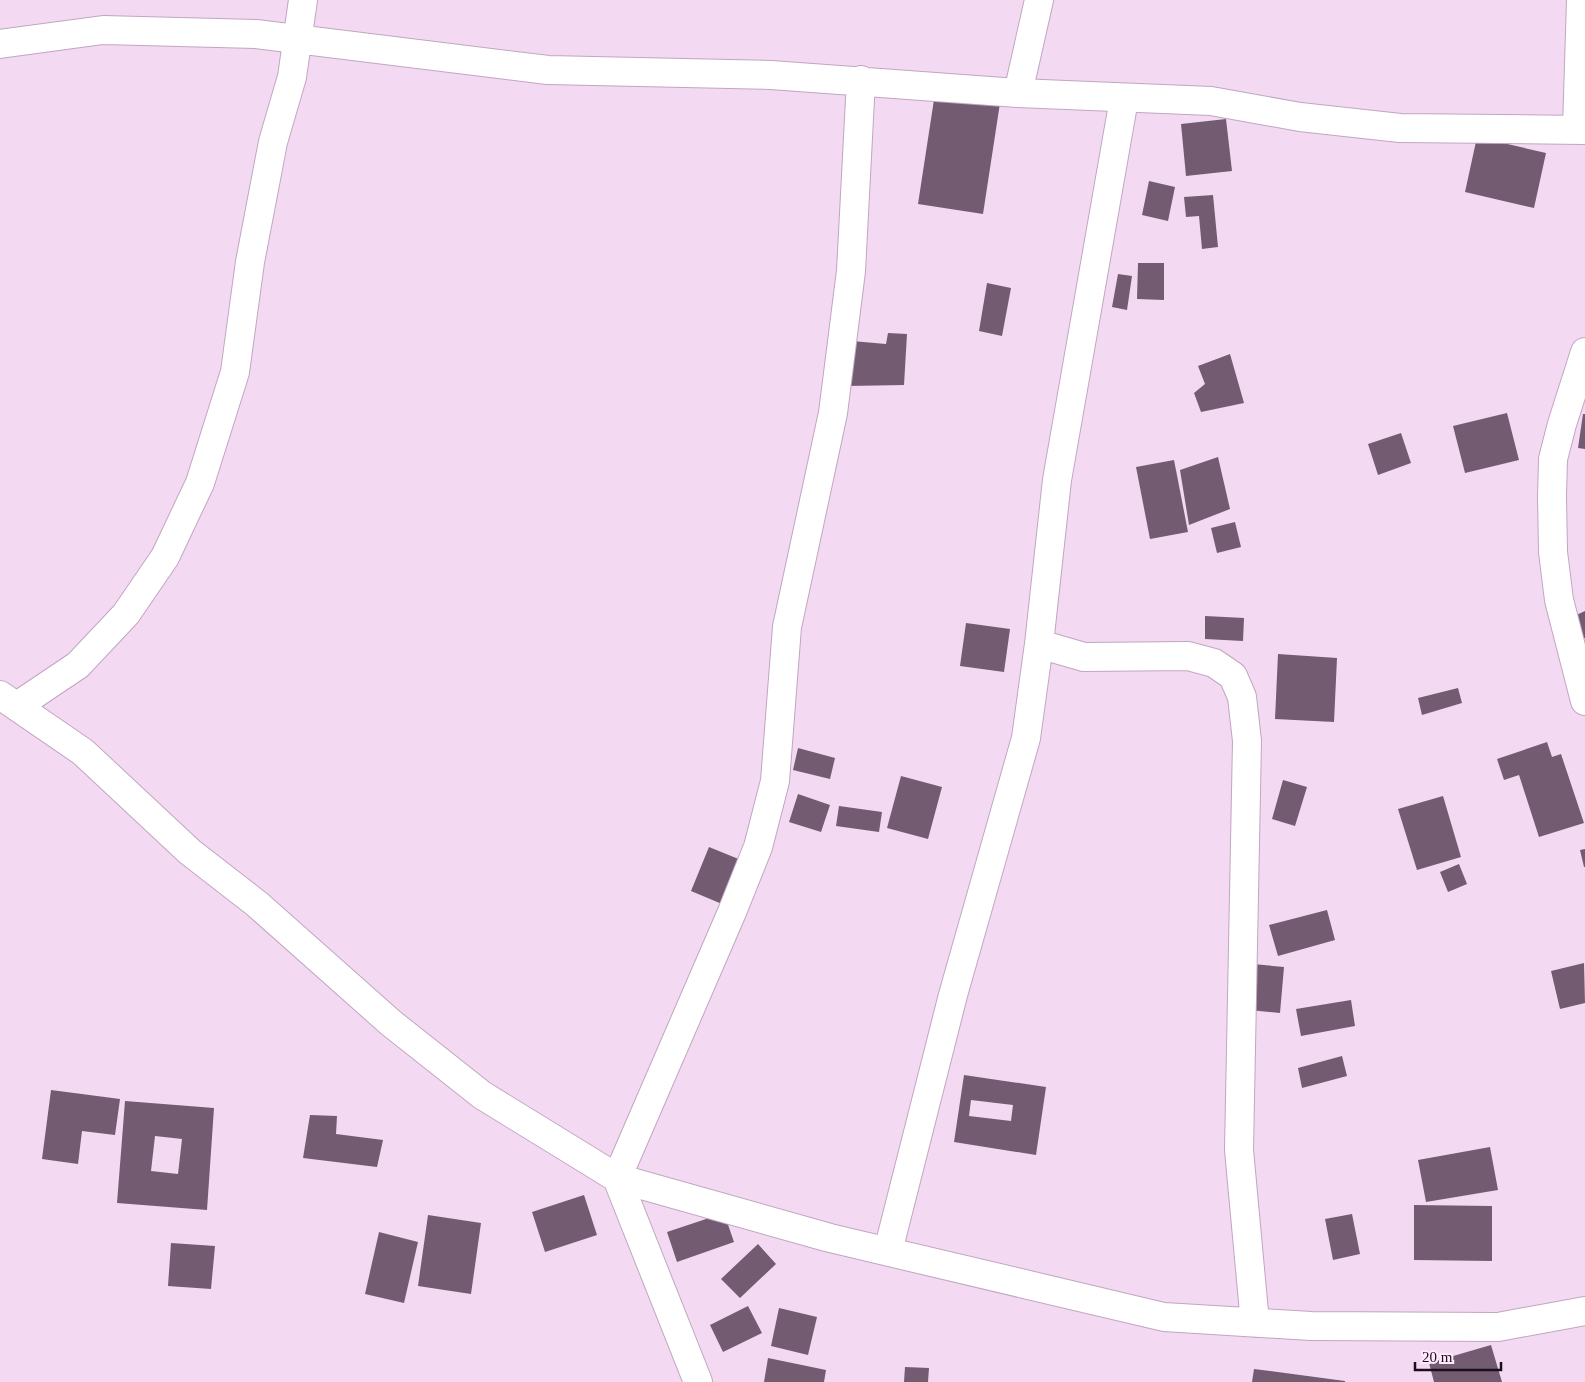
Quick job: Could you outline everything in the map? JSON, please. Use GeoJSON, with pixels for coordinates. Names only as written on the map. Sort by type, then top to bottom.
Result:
{"type":"FeatureCollection","features":[{"type":"Feature","properties":{"kind":"street"},"geometry":{"type":"LineString","coordinates":[[303,0],[292,77],[269,160],[250,262],[235,372],[200,483],[165,557],[126,614],[78,665],[8,701],[83,752],[190,852],[257,904],[391,1023],[482,1095],[617,1178],[830,1238],[1164,1317],[1311,1326],[1498,1326],[1585,1311]]}},
{"type":"Feature","properties":{"kind":"street"},"geometry":{"type":"LineString","coordinates":[[1018,93],[1039,0]]}},
{"type":"Feature","properties":{"kind":"street"},"geometry":{"type":"LineString","coordinates":[[0,44],[103,30],[256,34],[548,70],[771,75],[861,80],[1018,93],[1124,99],[1211,101],[1300,117],[1400,128],[1581,129],[1581,0]]}},
{"type":"Feature","properties":{"kind":"street"},"geometry":{"type":"LineString","coordinates":[[698,1382],[617,1178],[736,904],[758,847],[774,781],[787,627],[833,413],[851,271],[861,80]]}},
{"type":"Feature","properties":{"kind":"street"},"geometry":{"type":"LineString","coordinates":[[888,1251],[953,994],[1026,738],[1039,644],[1057,480],[1124,99]]}},
{"type":"Feature","properties":{"kind":"street"},"geometry":{"type":"LineString","coordinates":[[1585,352],[1553,459],[1552,496],[1553,552],[1559,600],[1585,701]]}},
{"type":"Feature","properties":{"kind":"street"},"geometry":{"type":"LineString","coordinates":[[1039,644],[1084,657],[1188,656],[1214,663],[1233,676],[1242,697],[1247,741],[1239,1150],[1256,1323]]}},
{"type":"Feature","properties":{"kind":"building"},"geometry":{"type":"Polygon","coordinates":[[[935,93],[1000,103],[983,214],[918,204],[935,93]]]}},
{"type":"Feature","properties":{"kind":"building"},"geometry":{"type":"Polygon","coordinates":[[[1226,119],[1232,171],[1186,176],[1181,124],[1226,119]]]}},
{"type":"Feature","properties":{"kind":"building"},"geometry":{"type":"Polygon","coordinates":[[[1477,137],[1546,153],[1534,208],[1465,192],[1477,137]]]}},
{"type":"Feature","properties":{"kind":"building"},"geometry":{"type":"Polygon","coordinates":[[[1149,181],[1175,187],[1168,221],[1142,215],[1149,181]]]}},
{"type":"Feature","properties":{"kind":"building"},"geometry":{"type":"Polygon","coordinates":[[[1213,195],[1218,247],[1202,249],[1199,216],[1186,217],[1184,197],[1213,195]]]}},
{"type":"Feature","properties":{"kind":"building"},"geometry":{"type":"Polygon","coordinates":[[[1138,263],[1164,263],[1164,300],[1137,299],[1138,263]]]}},
{"type":"Feature","properties":{"kind":"building"},"geometry":{"type":"Polygon","coordinates":[[[1118,274],[1132,276],[1127,310],[1112,307],[1118,274]]]}},
{"type":"Feature","properties":{"kind":"building"},"geometry":{"type":"Polygon","coordinates":[[[987,283],[1011,288],[1002,336],[979,331],[987,283]]]}},
{"type":"Feature","properties":{"kind":"building"},"geometry":{"type":"Polygon","coordinates":[[[888,333],[907,334],[904,385],[847,386],[852,341],[886,344],[888,333]]]}},
{"type":"Feature","properties":{"kind":"building"},"geometry":{"type":"Polygon","coordinates":[[[1230,354],[1244,403],[1201,412],[1194,393],[1205,384],[1198,366],[1230,354]]]}},
{"type":"Feature","properties":{"kind":"building"},"geometry":{"type":"Polygon","coordinates":[[[1507,413],[1519,460],[1465,473],[1453,426],[1507,413]]]}},
{"type":"Feature","properties":{"kind":"building"},"geometry":{"type":"Polygon","coordinates":[[[1583,414],[1585,414],[1585,449],[1578,448],[1583,414]]]}},
{"type":"Feature","properties":{"kind":"building"},"geometry":{"type":"Polygon","coordinates":[[[1401,433],[1411,463],[1378,475],[1368,444],[1401,433]]]}},
{"type":"Feature","properties":{"kind":"building"},"geometry":{"type":"Polygon","coordinates":[[[1218,457],[1230,509],[1189,525],[1180,470],[1218,457]]]}},
{"type":"Feature","properties":{"kind":"building"},"geometry":{"type":"Polygon","coordinates":[[[1174,460],[1188,532],[1150,539],[1136,467],[1174,460]]]}},
{"type":"Feature","properties":{"kind":"building"},"geometry":{"type":"Polygon","coordinates":[[[1235,522],[1241,547],[1217,553],[1211,528],[1235,522]]]}},
{"type":"Feature","properties":{"kind":"building"},"geometry":{"type":"Polygon","coordinates":[[[1585,611],[1585,638],[1580,640],[1570,618],[1585,611]]]}},
{"type":"Feature","properties":{"kind":"building"},"geometry":{"type":"Polygon","coordinates":[[[1205,616],[1244,618],[1243,641],[1205,639],[1205,616]]]}},
{"type":"Feature","properties":{"kind":"building"},"geometry":{"type":"Polygon","coordinates":[[[966,623],[1010,629],[1004,672],[960,666],[966,623]]]}},
{"type":"Feature","properties":{"kind":"building"},"geometry":{"type":"Polygon","coordinates":[[[1278,654],[1337,658],[1334,722],[1275,719],[1278,654]]]}},
{"type":"Feature","properties":{"kind":"building"},"geometry":{"type":"Polygon","coordinates":[[[1458,688],[1462,703],[1422,715],[1418,698],[1458,688]]]}},
{"type":"Feature","properties":{"kind":"building"},"geometry":{"type":"Polygon","coordinates":[[[1547,742],[1552,757],[1561,754],[1584,823],[1539,837],[1519,775],[1504,780],[1497,759],[1547,742]]]}},
{"type":"Feature","properties":{"kind":"building"},"geometry":{"type":"Polygon","coordinates":[[[798,748],[835,758],[830,779],[793,770],[798,748]]]}},
{"type":"Feature","properties":{"kind":"building"},"geometry":{"type":"Polygon","coordinates":[[[901,776],[942,787],[928,839],[887,828],[901,776]]]}},
{"type":"Feature","properties":{"kind":"building"},"geometry":{"type":"Polygon","coordinates":[[[1283,780],[1307,787],[1295,826],[1272,819],[1283,780]]]}},
{"type":"Feature","properties":{"kind":"building"},"geometry":{"type":"Polygon","coordinates":[[[798,794],[830,805],[821,832],[789,822],[798,794]]]}},
{"type":"Feature","properties":{"kind":"building"},"geometry":{"type":"Polygon","coordinates":[[[1443,796],[1461,857],[1417,870],[1398,809],[1443,796]]]}},
{"type":"Feature","properties":{"kind":"building"},"geometry":{"type":"Polygon","coordinates":[[[839,806],[882,812],[879,832],[836,826],[839,806]]]}},
{"type":"Feature","properties":{"kind":"building"},"geometry":{"type":"Polygon","coordinates":[[[709,847],[741,860],[722,904],[691,891],[709,847]]]}},
{"type":"Feature","properties":{"kind":"building"},"geometry":{"type":"Polygon","coordinates":[[[1585,849],[1585,867],[1584,867],[1580,850],[1585,849]]]}},
{"type":"Feature","properties":{"kind":"building"},"geometry":{"type":"Polygon","coordinates":[[[1459,864],[1467,884],[1448,892],[1440,872],[1459,864]]]}},
{"type":"Feature","properties":{"kind":"building"},"geometry":{"type":"Polygon","coordinates":[[[1327,910],[1335,940],[1278,956],[1269,925],[1327,910]]]}},
{"type":"Feature","properties":{"kind":"building"},"geometry":{"type":"Polygon","coordinates":[[[1584,963],[1585,1003],[1560,1009],[1551,971],[1584,963]]]}},
{"type":"Feature","properties":{"kind":"building"},"geometry":{"type":"Polygon","coordinates":[[[1253,964],[1284,967],[1280,1013],[1249,1010],[1253,964]]]}},
{"type":"Feature","properties":{"kind":"building"},"geometry":{"type":"Polygon","coordinates":[[[1351,1000],[1355,1026],[1301,1036],[1296,1009],[1351,1000]]]}},
{"type":"Feature","properties":{"kind":"building"},"geometry":{"type":"Polygon","coordinates":[[[1342,1056],[1347,1076],[1302,1088],[1298,1068],[1342,1056]]]}},
{"type":"Feature","properties":{"kind":"building"},"geometry":{"type":"Polygon","coordinates":[[[964,1075],[1046,1087],[1036,1155],[954,1142],[964,1075]],[[971,1100],[969,1116],[1011,1121],[1013,1105],[971,1100]]]}},
{"type":"Feature","properties":{"kind":"building"},"geometry":{"type":"Polygon","coordinates":[[[51,1090],[120,1099],[115,1135],[82,1131],[78,1164],[42,1159],[51,1090]]]}},
{"type":"Feature","properties":{"kind":"building"},"geometry":{"type":"Polygon","coordinates":[[[125,1101],[214,1108],[207,1210],[117,1203],[125,1101]],[[155,1136],[151,1171],[178,1174],[182,1139],[155,1136]]]}},
{"type":"Feature","properties":{"kind":"building"},"geometry":{"type":"Polygon","coordinates":[[[310,1115],[337,1116],[336,1134],[383,1140],[377,1167],[303,1158],[310,1115]]]}},
{"type":"Feature","properties":{"kind":"building"},"geometry":{"type":"Polygon","coordinates":[[[1490,1147],[1498,1190],[1426,1202],[1418,1160],[1490,1147]]]}},
{"type":"Feature","properties":{"kind":"building"},"geometry":{"type":"Polygon","coordinates":[[[584,1195],[597,1235],[545,1252],[532,1212],[584,1195]]]}},
{"type":"Feature","properties":{"kind":"building"},"geometry":{"type":"Polygon","coordinates":[[[1414,1205],[1492,1206],[1492,1261],[1414,1260],[1414,1205]]]}},
{"type":"Feature","properties":{"kind":"building"},"geometry":{"type":"Polygon","coordinates":[[[724,1213],[734,1242],[677,1262],[667,1232],[724,1213]]]}},
{"type":"Feature","properties":{"kind":"building"},"geometry":{"type":"Polygon","coordinates":[[[1352,1214],[1360,1254],[1333,1260],[1325,1219],[1352,1214]]]}},
{"type":"Feature","properties":{"kind":"building"},"geometry":{"type":"Polygon","coordinates":[[[428,1215],[481,1223],[471,1294],[418,1286],[428,1215]]]}},
{"type":"Feature","properties":{"kind":"building"},"geometry":{"type":"Polygon","coordinates":[[[379,1232],[418,1242],[404,1303],[365,1294],[379,1232]]]}},
{"type":"Feature","properties":{"kind":"building"},"geometry":{"type":"Polygon","coordinates":[[[171,1243],[215,1246],[211,1289],[168,1286],[171,1243]]]}},
{"type":"Feature","properties":{"kind":"building"},"geometry":{"type":"Polygon","coordinates":[[[758,1244],[776,1264],[740,1298],[721,1279],[758,1244]]]}},
{"type":"Feature","properties":{"kind":"building"},"geometry":{"type":"Polygon","coordinates":[[[748,1306],[762,1333],[723,1352],[710,1325],[748,1306]]]}},
{"type":"Feature","properties":{"kind":"building"},"geometry":{"type":"Polygon","coordinates":[[[779,1308],[817,1317],[808,1355],[771,1346],[779,1308]]]}},
{"type":"Feature","properties":{"kind":"building"},"geometry":{"type":"Polygon","coordinates":[[[1491,1345],[1502,1382],[1434,1382],[1429,1363],[1491,1345]]]}},
{"type":"Feature","properties":{"kind":"building"},"geometry":{"type":"Polygon","coordinates":[[[768,1358],[826,1370],[824,1382],[764,1382],[768,1358]]]}},
{"type":"Feature","properties":{"kind":"building"},"geometry":{"type":"Polygon","coordinates":[[[905,1367],[929,1368],[928,1382],[904,1382],[905,1367]]]}},
{"type":"Feature","properties":{"kind":"building"},"geometry":{"type":"Polygon","coordinates":[[[1254,1369],[1345,1381],[1345,1382],[1252,1382],[1254,1369]]]}}]}
